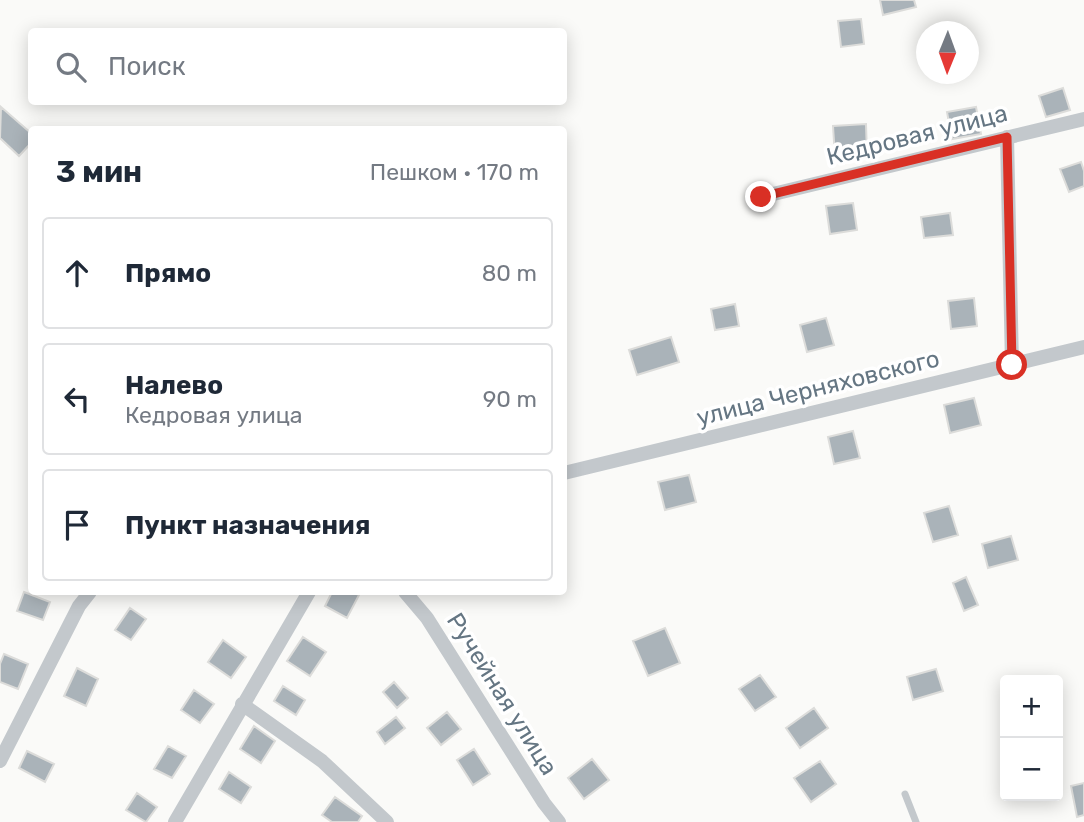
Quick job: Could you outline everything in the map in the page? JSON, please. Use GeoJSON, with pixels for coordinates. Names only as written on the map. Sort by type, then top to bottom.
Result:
{"type":"FeatureCollection","features":[{"type":"Feature","properties":{"kind":"street","name":"Кедровая улица"},"geometry":{"type":"LineString","coordinates":[[761,197],[1084,119]]}},
{"type":"Feature","properties":{"kind":"street"},"geometry":{"type":"LineString","coordinates":[[1007,137],[1012,365]]}},
{"type":"Feature","properties":{"kind":"street","name":"улица Черняховского"},"geometry":{"type":"LineString","coordinates":[[567,471],[1084,347]]}},
{"type":"Feature","properties":{"kind":"street"},"geometry":{"type":"LineString","coordinates":[[0,761],[79,607],[88,595]]}},
{"type":"Feature","properties":{"kind":"street"},"geometry":{"type":"LineString","coordinates":[[174,822],[307,595]]}},
{"type":"Feature","properties":{"kind":"street","name":"Ручейная улица"},"geometry":{"type":"LineString","coordinates":[[408,595],[427,618],[544,803],[559,822]]}},
{"type":"Feature","properties":{"kind":"street"},"geometry":{"type":"LineString","coordinates":[[242,704],[322,761],[387,822]]}},
{"type":"Feature","properties":{"kind":"lane"},"geometry":{"type":"LineString","coordinates":[[905,794],[916,822]]}},
{"type":"Feature","properties":{"kind":"building"},"geometry":{"type":"Polygon","coordinates":[[[880,0],[914,0],[916,7],[883,15],[880,0]]]}},
{"type":"Feature","properties":{"kind":"building"},"geometry":{"type":"Polygon","coordinates":[[[861,19],[864,44],[841,47],[838,21],[861,19]]]}},
{"type":"Feature","properties":{"kind":"building"},"geometry":{"type":"Polygon","coordinates":[[[1063,88],[1070,110],[1046,117],[1039,96],[1063,88]]]}},
{"type":"Feature","properties":{"kind":"building"},"geometry":{"type":"Polygon","coordinates":[[[1,107],[28,131],[28,146],[19,156],[0,138],[1,107]]]}},
{"type":"Feature","properties":{"kind":"building"},"geometry":{"type":"Polygon","coordinates":[[[976,107],[981,134],[952,139],[947,112],[976,107]]]}},
{"type":"Feature","properties":{"kind":"building"},"geometry":{"type":"Polygon","coordinates":[[[866,124],[867,155],[835,157],[833,126],[866,124]]]}},
{"type":"Feature","properties":{"kind":"building"},"geometry":{"type":"Polygon","coordinates":[[[1081,162],[1084,186],[1069,192],[1060,169],[1081,162]]]}},
{"type":"Feature","properties":{"kind":"building"},"geometry":{"type":"Polygon","coordinates":[[[853,203],[857,230],[830,234],[826,206],[853,203]]]}},
{"type":"Feature","properties":{"kind":"building"},"geometry":{"type":"Polygon","coordinates":[[[950,213],[953,235],[924,238],[921,217],[950,213]]]}},
{"type":"Feature","properties":{"kind":"building"},"geometry":{"type":"Polygon","coordinates":[[[974,298],[977,326],[951,329],[948,301],[974,298]]]}},
{"type":"Feature","properties":{"kind":"building"},"geometry":{"type":"Polygon","coordinates":[[[735,304],[739,326],[715,330],[711,309],[735,304]]]}},
{"type":"Feature","properties":{"kind":"building"},"geometry":{"type":"Polygon","coordinates":[[[826,318],[834,345],[807,352],[800,325],[826,318]]]}},
{"type":"Feature","properties":{"kind":"building"},"geometry":{"type":"Polygon","coordinates":[[[671,337],[679,362],[637,375],[629,350],[671,337]]]}},
{"type":"Feature","properties":{"kind":"building"},"geometry":{"type":"Polygon","coordinates":[[[974,398],[981,425],[950,433],[944,405],[974,398]]]}},
{"type":"Feature","properties":{"kind":"building"},"geometry":{"type":"Polygon","coordinates":[[[853,431],[860,458],[834,464],[828,437],[853,431]]]}},
{"type":"Feature","properties":{"kind":"building"},"geometry":{"type":"Polygon","coordinates":[[[689,475],[696,502],[665,510],[658,482],[689,475]]]}},
{"type":"Feature","properties":{"kind":"building"},"geometry":{"type":"Polygon","coordinates":[[[949,506],[958,535],[933,542],[924,513],[949,506]]]}},
{"type":"Feature","properties":{"kind":"building"},"geometry":{"type":"Polygon","coordinates":[[[1011,536],[1018,560],[988,568],[982,544],[1011,536]]]}},
{"type":"Feature","properties":{"kind":"building"},"geometry":{"type":"Polygon","coordinates":[[[966,577],[978,605],[964,611],[953,583],[966,577]]]}},
{"type":"Feature","properties":{"kind":"building"},"geometry":{"type":"Polygon","coordinates":[[[24,592],[50,602],[43,620],[17,611],[24,592]]]}},
{"type":"Feature","properties":{"kind":"building"},"geometry":{"type":"Polygon","coordinates":[[[330,595],[359,595],[347,618],[325,606],[330,595]]]}},
{"type":"Feature","properties":{"kind":"building"},"geometry":{"type":"Polygon","coordinates":[[[130,608],[146,619],[131,640],[115,630],[130,608]]]}},
{"type":"Feature","properties":{"kind":"building"},"geometry":{"type":"Polygon","coordinates":[[[665,628],[680,663],[648,676],[633,641],[665,628]]]}},
{"type":"Feature","properties":{"kind":"building"},"geometry":{"type":"Polygon","coordinates":[[[303,637],[326,652],[310,676],[287,661],[303,637]]]}},
{"type":"Feature","properties":{"kind":"building"},"geometry":{"type":"Polygon","coordinates":[[[223,640],[246,657],[231,678],[208,662],[223,640]]]}},
{"type":"Feature","properties":{"kind":"building"},"geometry":{"type":"Polygon","coordinates":[[[4,654],[28,664],[18,689],[0,682],[0,664],[4,654]]]}},
{"type":"Feature","properties":{"kind":"building"},"geometry":{"type":"Polygon","coordinates":[[[77,668],[98,679],[86,706],[64,696],[77,668]]]}},
{"type":"Feature","properties":{"kind":"building"},"geometry":{"type":"Polygon","coordinates":[[[936,669],[943,691],[913,700],[907,677],[936,669]]]}},
{"type":"Feature","properties":{"kind":"building"},"geometry":{"type":"Polygon","coordinates":[[[760,675],[776,697],[755,711],[739,689],[760,675]]]}},
{"type":"Feature","properties":{"kind":"building"},"geometry":{"type":"Polygon","coordinates":[[[394,682],[408,698],[397,708],[383,692],[394,682]]]}},
{"type":"Feature","properties":{"kind":"building"},"geometry":{"type":"Polygon","coordinates":[[[283,686],[305,700],[296,715],[274,701],[283,686]]]}},
{"type":"Feature","properties":{"kind":"building"},"geometry":{"type":"Polygon","coordinates":[[[194,690],[214,704],[200,723],[181,710],[194,690]]]}},
{"type":"Feature","properties":{"kind":"building"},"geometry":{"type":"Polygon","coordinates":[[[814,708],[828,728],[800,748],[786,728],[814,708]]]}},
{"type":"Feature","properties":{"kind":"building"},"geometry":{"type":"Polygon","coordinates":[[[447,712],[461,729],[441,745],[427,728],[447,712]]]}},
{"type":"Feature","properties":{"kind":"building"},"geometry":{"type":"Polygon","coordinates":[[[396,717],[405,728],[385,744],[377,732],[396,717]]]}},
{"type":"Feature","properties":{"kind":"building"},"geometry":{"type":"Polygon","coordinates":[[[254,726],[275,741],[261,763],[240,749],[254,726]]]}},
{"type":"Feature","properties":{"kind":"building"},"geometry":{"type":"Polygon","coordinates":[[[168,746],[186,756],[172,778],[154,769],[168,746]]]}},
{"type":"Feature","properties":{"kind":"building"},"geometry":{"type":"Polygon","coordinates":[[[474,749],[490,774],[473,785],[457,760],[474,749]]]}},
{"type":"Feature","properties":{"kind":"building"},"geometry":{"type":"Polygon","coordinates":[[[27,751],[54,764],[45,782],[19,768],[27,751]]]}},
{"type":"Feature","properties":{"kind":"building"},"geometry":{"type":"Polygon","coordinates":[[[592,759],[609,780],[584,799],[568,778],[592,759]]]}},
{"type":"Feature","properties":{"kind":"building"},"geometry":{"type":"Polygon","coordinates":[[[820,761],[836,784],[811,802],[794,778],[820,761]]]}},
{"type":"Feature","properties":{"kind":"building"},"geometry":{"type":"Polygon","coordinates":[[[229,772],[251,787],[241,803],[219,789],[229,772]]]}},
{"type":"Feature","properties":{"kind":"building"},"geometry":{"type":"Polygon","coordinates":[[[1084,783],[1084,815],[1077,817],[1071,786],[1084,783]]]}},
{"type":"Feature","properties":{"kind":"building"},"geometry":{"type":"Polygon","coordinates":[[[137,793],[157,807],[146,822],[126,810],[137,793]]]}},
{"type":"Feature","properties":{"kind":"building"},"geometry":{"type":"Polygon","coordinates":[[[335,797],[362,816],[358,822],[332,822],[322,815],[335,797]]]}},
{"type":"Feature","properties":{"kind":"route"},"geometry":{"type":"LineString","coordinates":[[761,197],[1007,137],[1012,365]]}}]}
